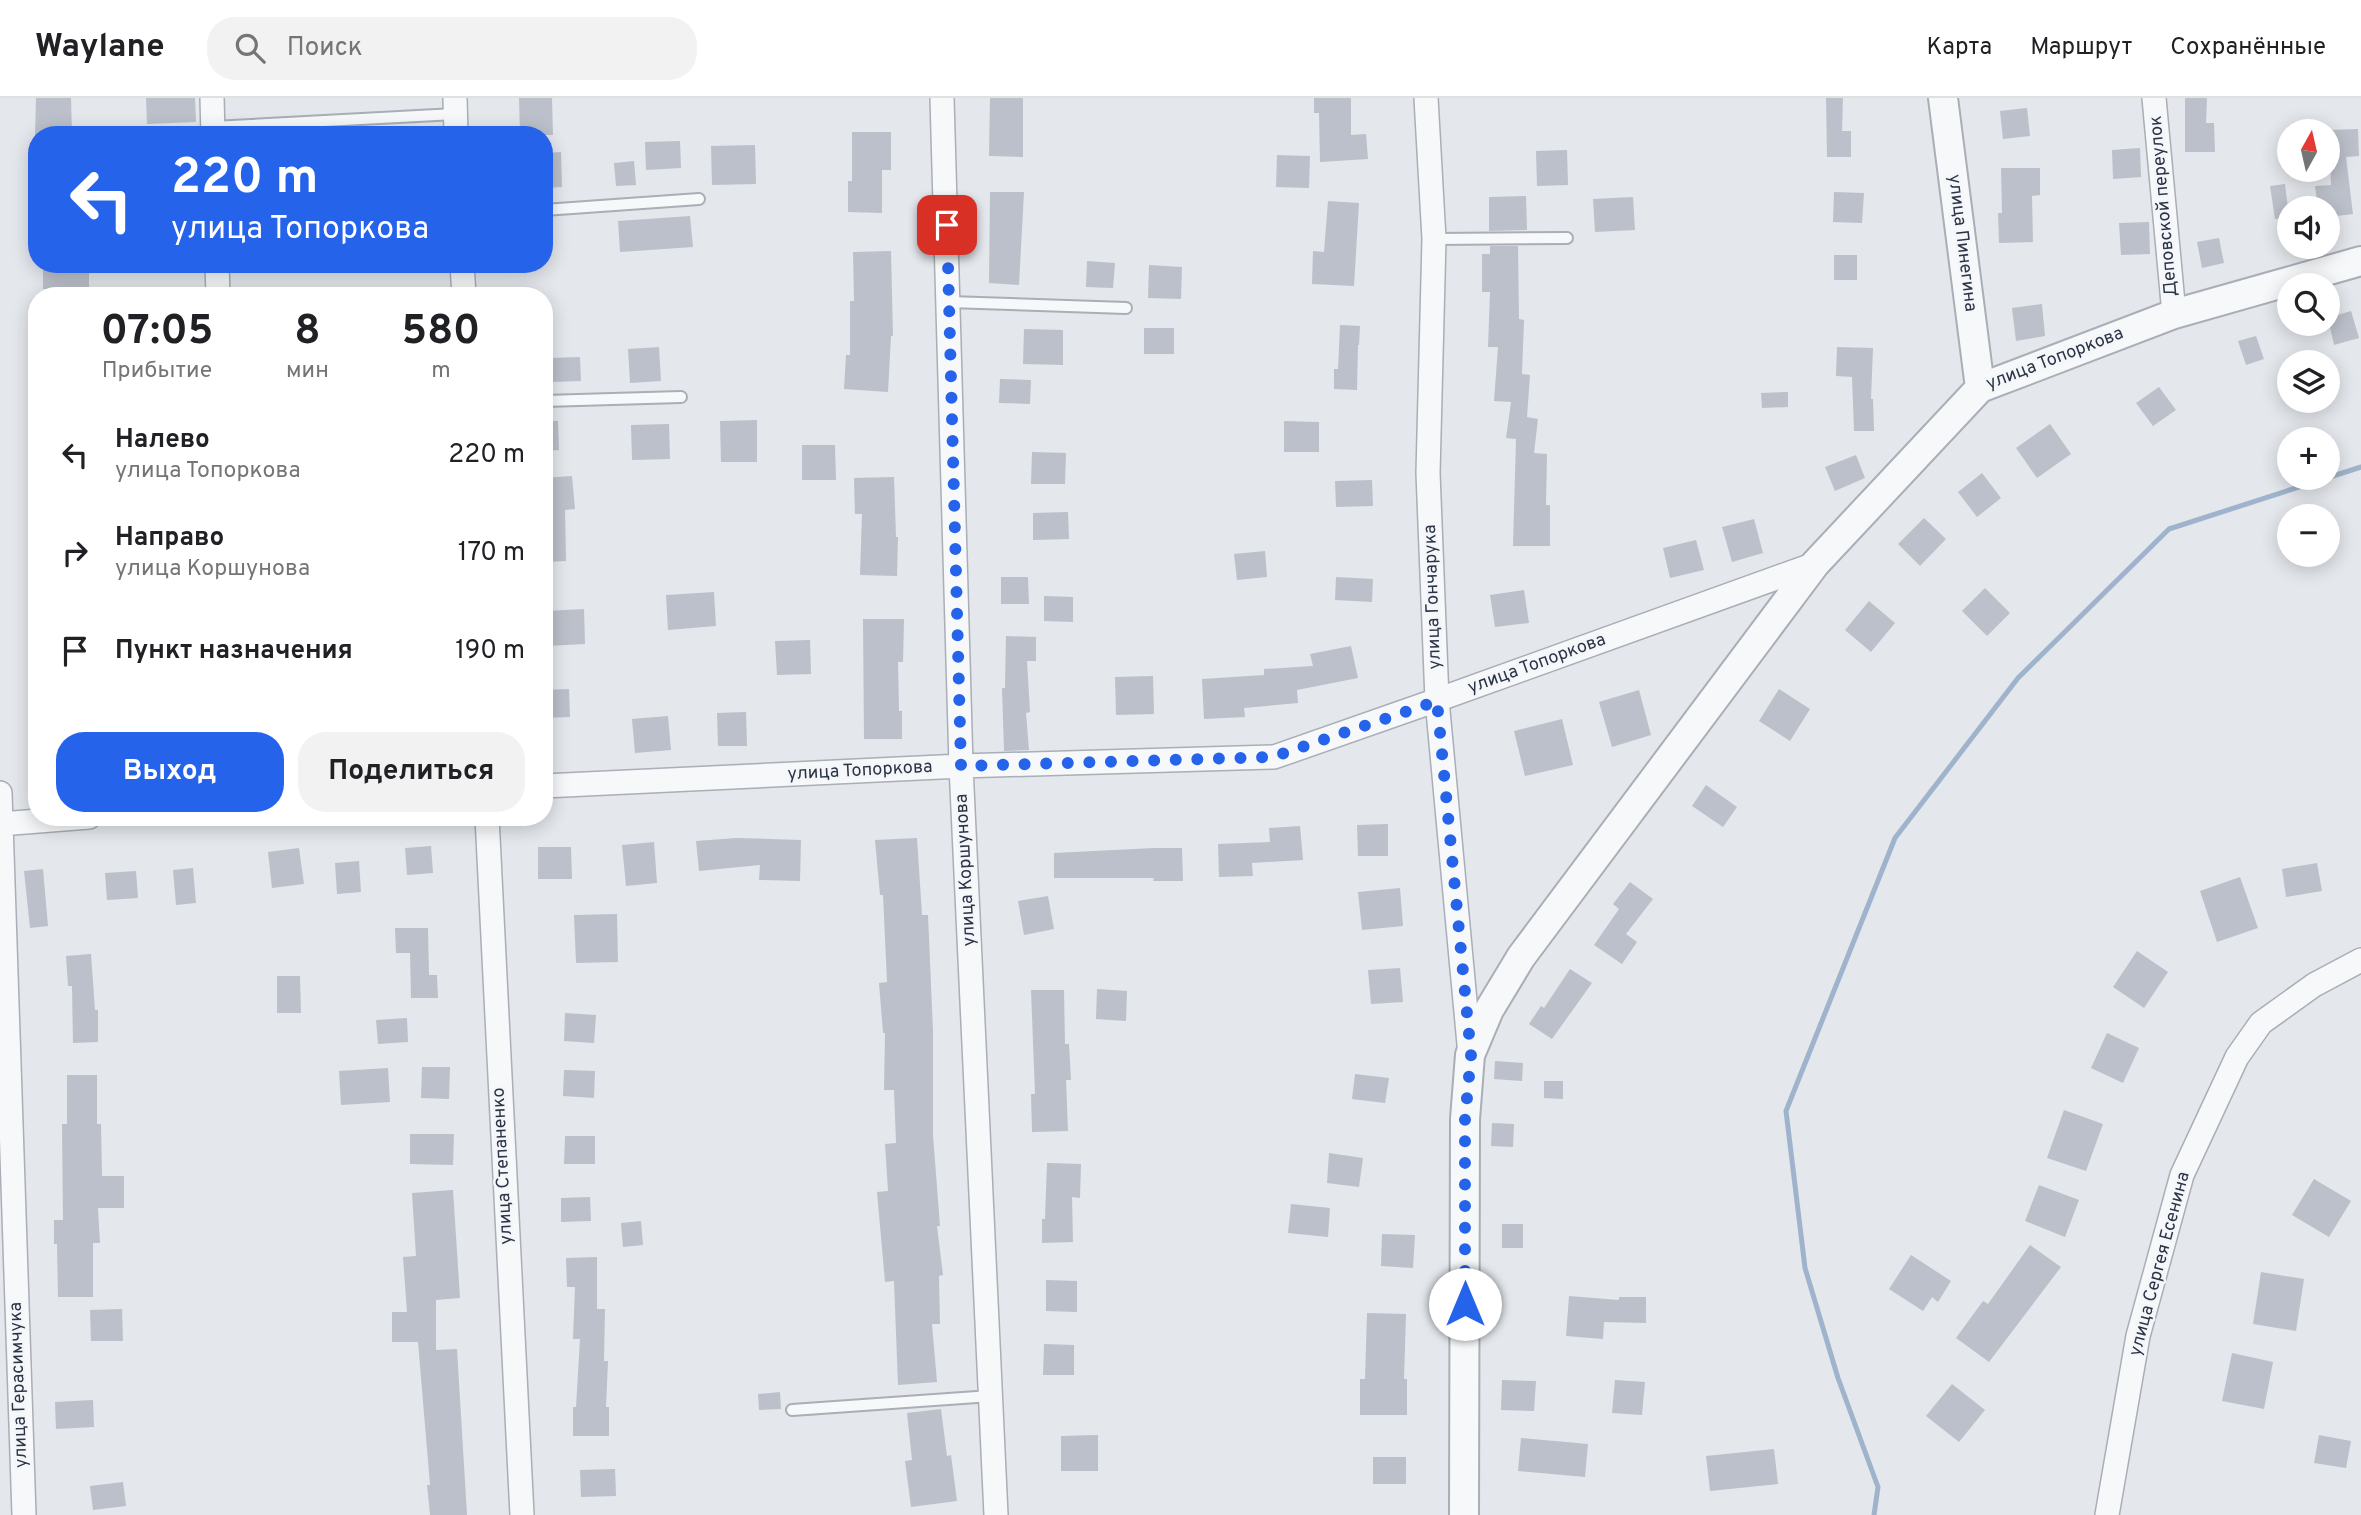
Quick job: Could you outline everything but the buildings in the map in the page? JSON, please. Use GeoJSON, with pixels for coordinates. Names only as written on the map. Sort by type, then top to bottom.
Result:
{"type":"FeatureCollection","features":[{"type":"Feature","properties":{"kind":"street"},"geometry":{"type":"LineString","coordinates":[[212,98],[213,126]]}},
{"type":"Feature","properties":{"kind":"street","name":"улица Коршунова"},"geometry":{"type":"LineString","coordinates":[[942,98],[961,766],[996,1515]]}},
{"type":"Feature","properties":{"kind":"street","name":"улица Гончарука"},"geometry":{"type":"LineString","coordinates":[[1426,98],[1434,239],[1428,473],[1437,701],[1471,1055],[1465,1119],[1464,1515]]}},
{"type":"Feature","properties":{"kind":"street","name":"улица Пинегина"},"geometry":{"type":"LineString","coordinates":[[1943,98],[1980,388]]}},
{"type":"Feature","properties":{"kind":"street","name":"Деповской переулок"},"geometry":{"type":"LineString","coordinates":[[2154,98],[2174,314]]}},
{"type":"Feature","properties":{"kind":"street","name":"улица Топоркова"},"geometry":{"type":"LineString","coordinates":[[1471,1055],[1489,1010],[1521,957],[1815,564],[1980,388],[2174,314],[2361,261]]}},
{"type":"Feature","properties":{"kind":"street","name":"улица Топоркова"},"geometry":{"type":"LineString","coordinates":[[553,786],[961,766],[1273,757],[1437,701],[1815,564]]}},
{"type":"Feature","properties":{"kind":"street","name":"улица Герасимчука"},"geometry":{"type":"LineString","coordinates":[[0,793],[24,1515]]}},
{"type":"Feature","properties":{"kind":"street"},"geometry":{"type":"LineString","coordinates":[[1,824],[28,822]]}},
{"type":"Feature","properties":{"kind":"street","name":"улица Степаненко"},"geometry":{"type":"LineString","coordinates":[[487,826],[522,1515]]}},
{"type":"Feature","properties":{"kind":"street","name":"улица Сергея Есенина"},"geometry":{"type":"LineString","coordinates":[[2107,1515],[2138,1336],[2187,1163],[2236,1057],[2261,1023],[2314,985],[2361,960]]}},
{"type":"Feature","properties":{"kind":"lane"},"geometry":{"type":"LineString","coordinates":[[294,126],[455,116]]}},
{"type":"Feature","properties":{"kind":"lane"},"geometry":{"type":"LineString","coordinates":[[553,209],[699,199]]}},
{"type":"Feature","properties":{"kind":"lane"},"geometry":{"type":"LineString","coordinates":[[1434,239],[1567,238]]}},
{"type":"Feature","properties":{"kind":"lane"},"geometry":{"type":"LineString","coordinates":[[949,302],[1126,308]]}},
{"type":"Feature","properties":{"kind":"lane"},"geometry":{"type":"LineString","coordinates":[[553,401],[681,397]]}},
{"type":"Feature","properties":{"kind":"lane"},"geometry":{"type":"LineString","coordinates":[[792,1410],[991,1396]]}},
{"type":"Feature","properties":{"kind":"waterway"},"geometry":{"type":"LineString","coordinates":[[1874,1515],[1878,1487],[1838,1378],[1805,1268],[1786,1111],[1895,838],[2018,678],[2169,529],[2361,467]]}},
{"type":"Feature","properties":{"kind":"route"},"geometry":{"type":"LineString","coordinates":[[947,225],[961,766],[1273,757],[1437,701],[1471,1055],[1465,1119],[1465,1304]]}}]}
